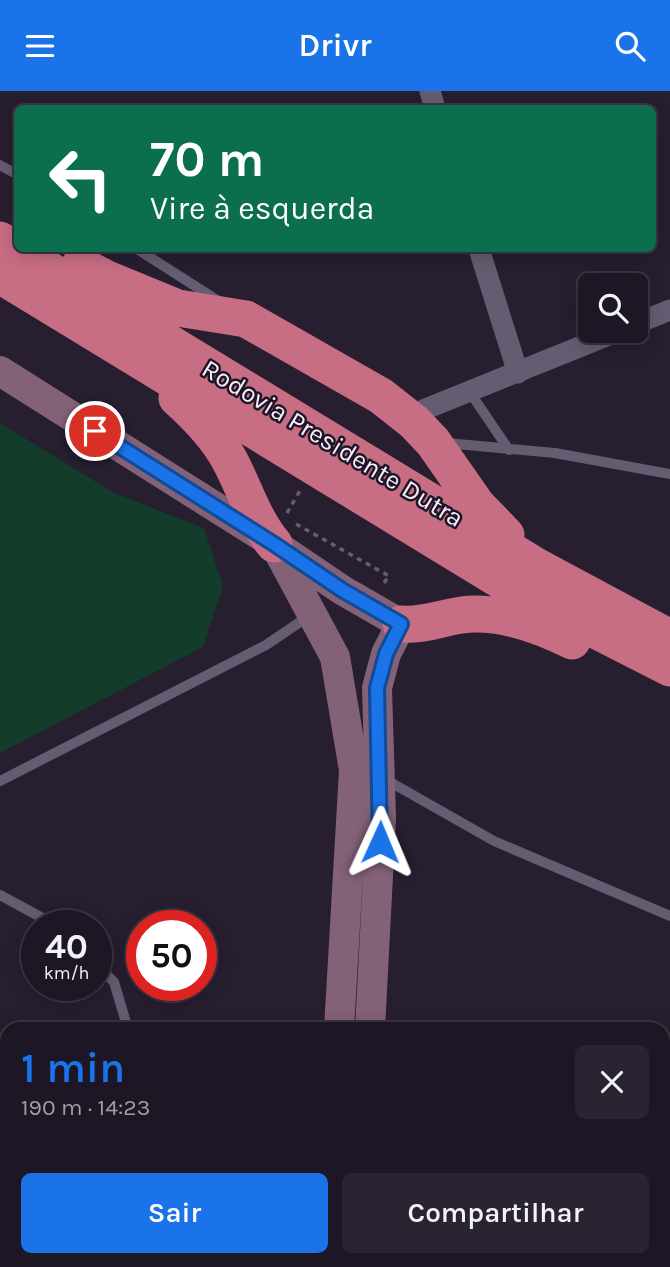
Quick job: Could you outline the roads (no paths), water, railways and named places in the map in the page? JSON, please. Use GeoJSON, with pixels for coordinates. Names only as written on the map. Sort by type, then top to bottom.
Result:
{"type":"FeatureCollection","features":[{"type":"Feature","properties":{"kind":"highway","name":"Rodovia Presidente Dutra"},"geometry":{"type":"LineString","coordinates":[[20,252],[536,566],[670,638]]}},
{"type":"Feature","properties":{"kind":"highway"},"geometry":{"type":"LineString","coordinates":[[55,252],[104,278],[178,308],[246,319],[381,396],[423,432],[477,505],[536,566]]}},
{"type":"Feature","properties":{"kind":"highway","name":"Rodovia Presidente Dutra"},"geometry":{"type":"LineString","coordinates":[[0,275],[513,588],[670,668]]}},
{"type":"Feature","properties":{"kind":"highway"},"geometry":{"type":"LineString","coordinates":[[118,346],[199,417],[229,459],[261,528],[274,544]]}},
{"type":"Feature","properties":{"kind":"highway"},"geometry":{"type":"LineString","coordinates":[[401,624],[420,626],[471,614],[509,617],[559,635],[670,689]]}},
{"type":"Feature","properties":{"kind":"main road"},"geometry":{"type":"LineString","coordinates":[[0,371],[342,590],[401,624],[386,654],[379,682],[341,1022]]}},
{"type":"Feature","properties":{"kind":"main road"},"geometry":{"type":"LineString","coordinates":[[274,544],[348,683],[365,687],[379,682]]}},
{"type":"Feature","properties":{"kind":"main road"},"geometry":{"type":"LineString","coordinates":[[336,663],[367,773],[380,853],[370,1022]]}},
{"type":"Feature","properties":{"kind":"street"},"geometry":{"type":"LineString","coordinates":[[480,252],[517,373]]}},
{"type":"Feature","properties":{"kind":"street"},"geometry":{"type":"LineString","coordinates":[[648,319],[670,310]]}},
{"type":"Feature","properties":{"kind":"street"},"geometry":{"type":"LineString","coordinates":[[423,432],[423,410],[590,343]]}},
{"type":"Feature","properties":{"kind":"lane"},"geometry":{"type":"LineString","coordinates":[[142,252],[246,319]]}},
{"type":"Feature","properties":{"kind":"lane"},"geometry":{"type":"LineString","coordinates":[[469,391],[509,450]]}},
{"type":"Feature","properties":{"kind":"lane"},"geometry":{"type":"LineString","coordinates":[[423,432],[509,450],[555,453],[670,474]]}},
{"type":"Feature","properties":{"kind":"lane"},"geometry":{"type":"LineString","coordinates":[[0,781],[266,646],[311,614]]}},
{"type":"Feature","properties":{"kind":"lane"},"geometry":{"type":"LineString","coordinates":[[367,773],[494,841],[670,916]]}},
{"type":"Feature","properties":{"kind":"lane"},"geometry":{"type":"LineString","coordinates":[[0,895],[28,910]]}},
{"type":"Feature","properties":{"kind":"lane"},"geometry":{"type":"LineString","coordinates":[[112,980],[126,1022]]}}]}
